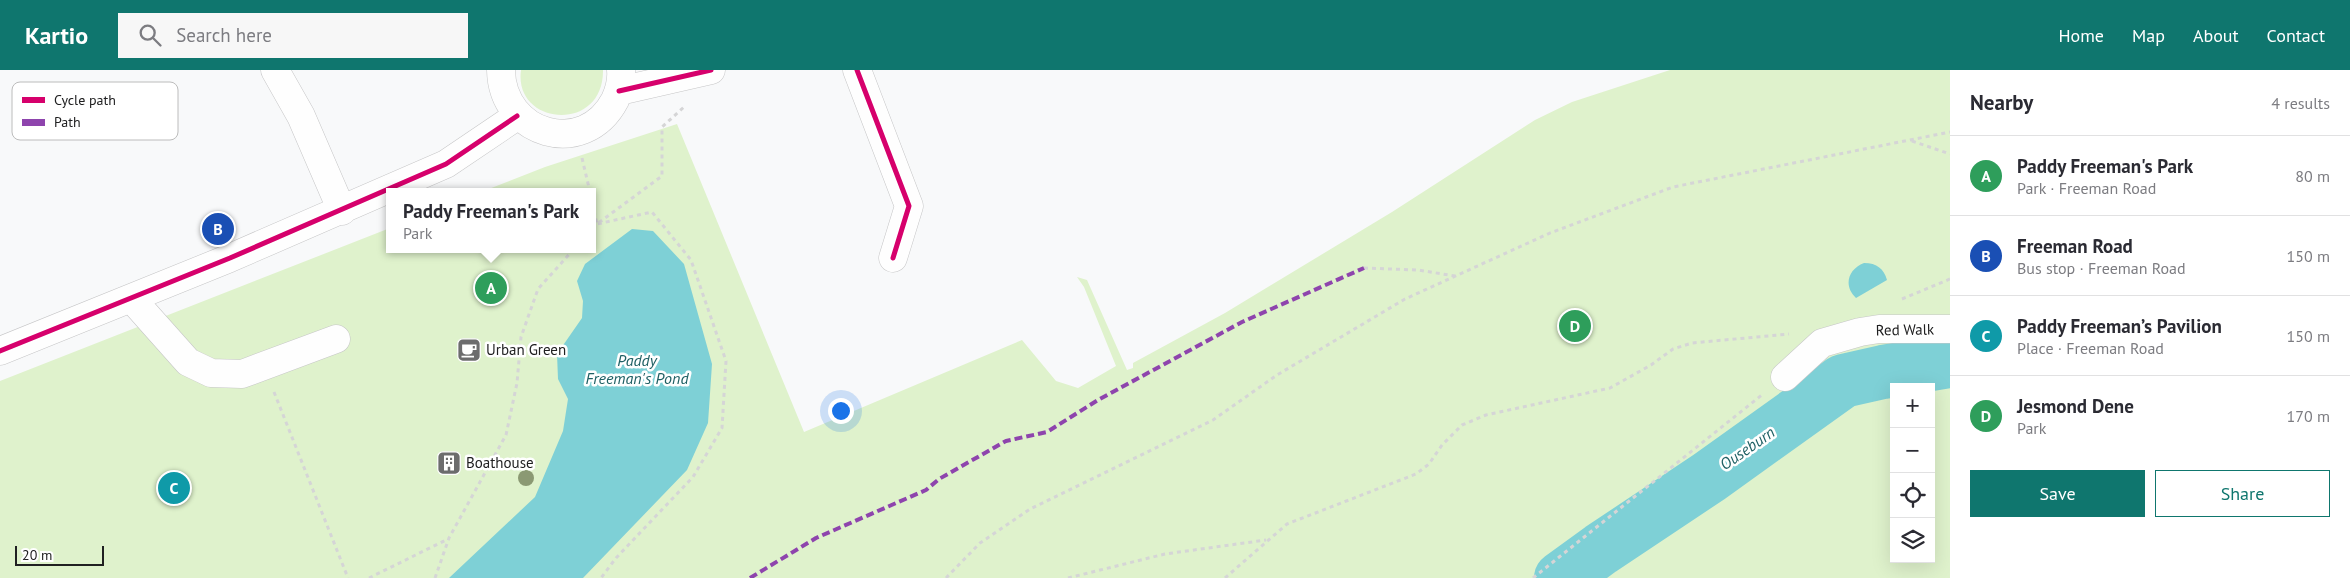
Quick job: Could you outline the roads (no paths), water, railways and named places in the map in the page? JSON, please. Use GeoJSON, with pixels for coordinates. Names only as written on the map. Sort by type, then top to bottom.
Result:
{"type":"FeatureCollection","features":[{"type":"Feature","properties":{"kind":"street"},"geometry":{"type":"LineString","coordinates":[[275,70],[301,116],[342,211]]}},
{"type":"Feature","properties":{"kind":"street"},"geometry":{"type":"LineString","coordinates":[[500,70],[501,84],[507,102],[517,116],[535,128],[554,134],[576,132],[595,124],[610,110],[620,80],[711,70]]}},
{"type":"Feature","properties":{"kind":"street"},"geometry":{"type":"LineString","coordinates":[[857,70],[909,206],[893,258]]}},
{"type":"Feature","properties":{"kind":"street"},"geometry":{"type":"LineString","coordinates":[[393,188],[446,164],[517,116]]}},
{"type":"Feature","properties":{"kind":"street"},"geometry":{"type":"LineString","coordinates":[[0,351],[342,211],[386,191]]}},
{"type":"Feature","properties":{"kind":"street"},"geometry":{"type":"LineString","coordinates":[[131,298],[188,362],[212,373],[242,374],[336,339]]}},
{"type":"Feature","properties":{"kind":"street","name":"Red Walk"},"geometry":{"type":"LineString","coordinates":[[1785,377],[1822,343],[1860,332],[1879,329],[1950,329]]}},
{"type":"Feature","properties":{"kind":"water","name":"Paddy Freeman's Pond"},"geometry":{"type":"Polygon","coordinates":[[[632,229],[653,231],[684,264],[712,364],[708,423],[687,470],[583,578],[449,578],[535,497],[563,431],[568,399],[558,379],[557,354],[582,318],[583,301],[577,281],[585,264],[632,229]]]}},
{"type":"Feature","properties":{"kind":"water"},"geometry":{"type":"Polygon","coordinates":[[[1864,263],[1879,267],[1887,280],[1856,298],[1850,288],[1849,278],[1854,269],[1864,263]]]}},
{"type":"Feature","properties":{"kind":"waterway","name":"Ouseburn"},"geometry":{"type":"LineString","coordinates":[[1561,578],[1709,477],[1843,381],[1950,361]]}},
{"type":"Feature","properties":{"kind":"place","name":"Freeman Road"},"geometry":{"type":"Point","coordinates":[218,229]}},
{"type":"Feature","properties":{"kind":"place","name":"Paddy Freeman's Park"},"geometry":{"type":"Point","coordinates":[491,288]}},
{"type":"Feature","properties":{"kind":"place","name":"Jesmond Dene"},"geometry":{"type":"Point","coordinates":[1575,326]}},
{"type":"Feature","properties":{"kind":"place","name":"Urban Green"},"geometry":{"type":"Point","coordinates":[469,350]}},
{"type":"Feature","properties":{"kind":"place","name":"Boathouse"},"geometry":{"type":"Point","coordinates":[449,463]}},
{"type":"Feature","properties":{"kind":"place","name":"Paddy Freeman’s Pavilion"},"geometry":{"type":"Point","coordinates":[174,488]}}]}
